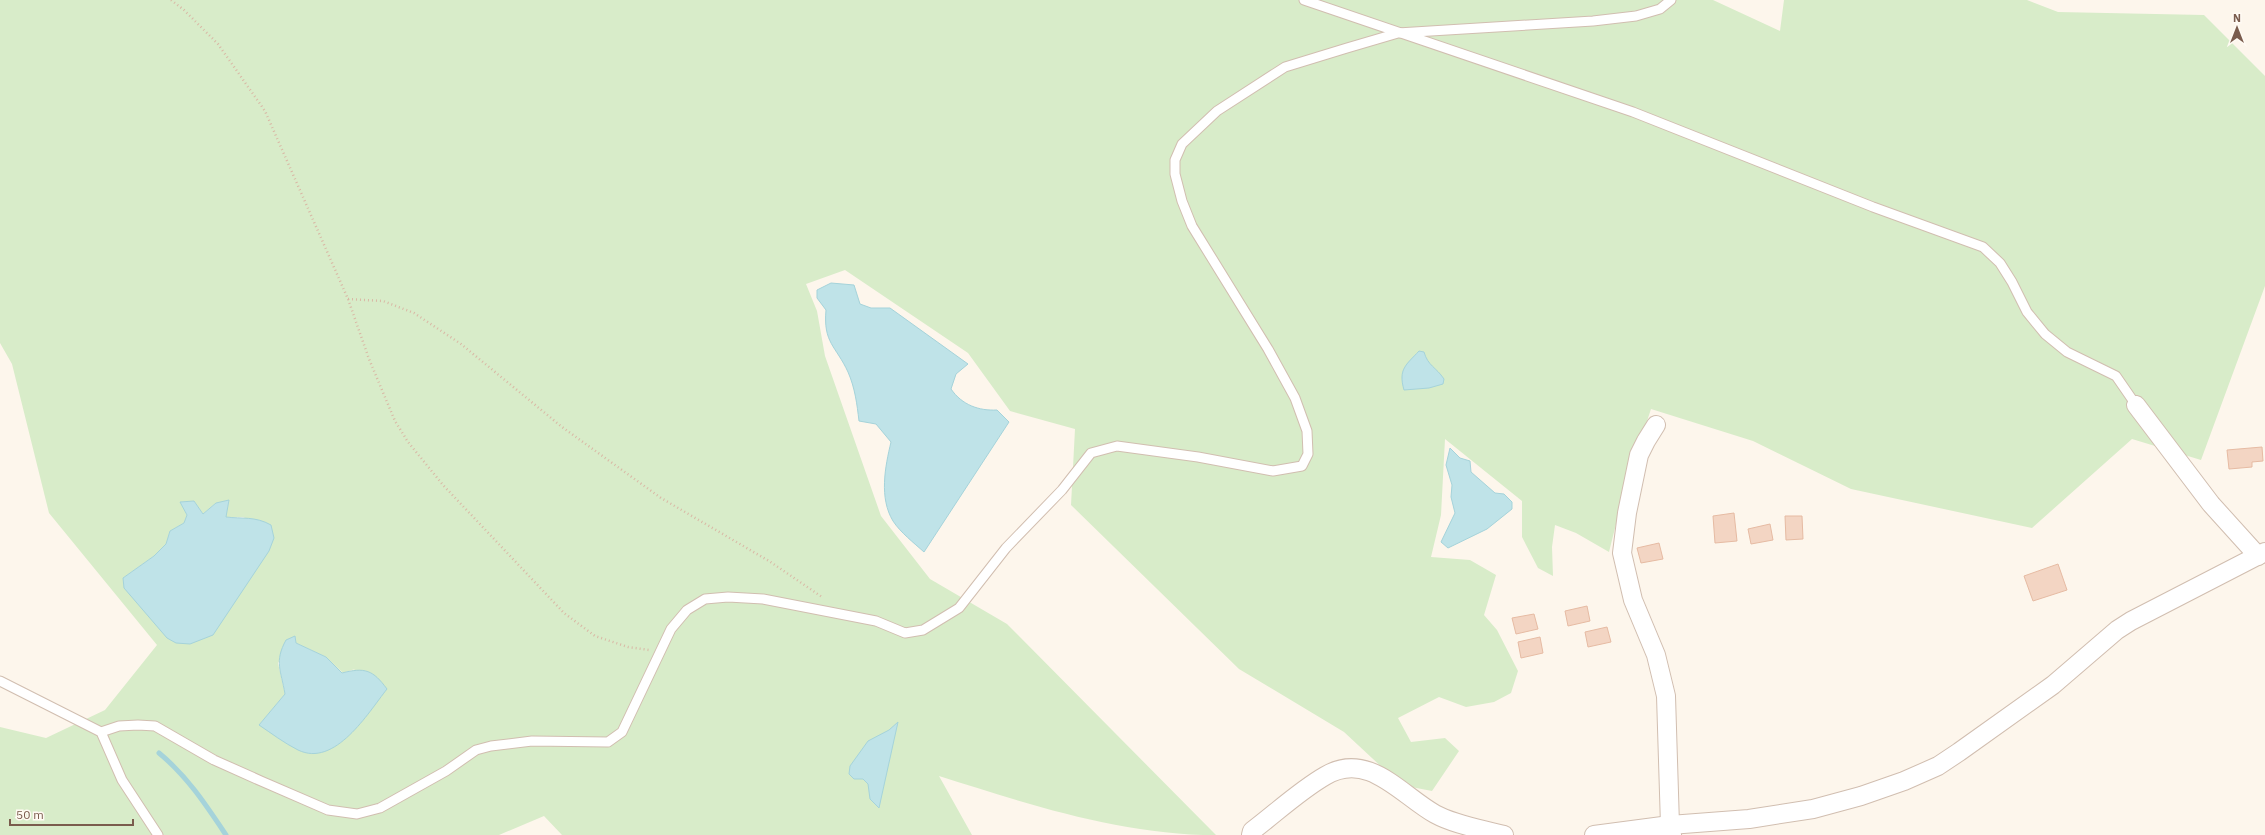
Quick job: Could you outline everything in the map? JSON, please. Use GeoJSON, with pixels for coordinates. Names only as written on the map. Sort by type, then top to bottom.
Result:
{"type":"FeatureCollection","features":[{"type":"Feature","properties":{"kind":"street"},"geometry":{"type":"LineString","coordinates":[[1594,835],[1671,830],[1813,809],[1861,796],[1931,769],[1959,752],[2053,686],[2117,630],[2131,621],[2261,554],[2221,516],[2136,405]]}},
{"type":"Feature","properties":{"kind":"street"},"geometry":{"type":"LineString","coordinates":[[1656,425],[1639,455],[1627,513],[1622,554],[1633,600],[1656,655],[1666,696],[1671,830]]}},
{"type":"Feature","properties":{"kind":"street"},"geometry":{"type":"LineString","coordinates":[[1251,835],[1252,831],[1326,775],[1351,768],[1367,770],[1400,787],[1435,814],[1504,835]]}},
{"type":"Feature","properties":{"kind":"lane"},"geometry":{"type":"LineString","coordinates":[[1304,0],[1633,112],[1873,207],[1983,247],[2000,263],[2027,312],[2045,334],[2067,352],[2116,376],[2136,405]]}},
{"type":"Feature","properties":{"kind":"lane"},"geometry":{"type":"LineString","coordinates":[[101,732],[138,724],[155,726],[214,760],[261,781],[328,810],[358,814],[380,808],[446,771],[476,750],[491,746],[532,742],[608,742],[622,732],[671,629],[686,610],[705,599],[728,597],[763,599],[876,621],[905,633],[923,630],[959,608],[1006,548],[1062,490],[1091,453],[1117,446],[1198,457],[1274,471],[1302,466],[1308,454],[1307,430],[1295,398],[1239,301],[1192,226],[1174,174],[1175,160],[1182,144],[1217,111],[1285,67],[1398,33],[1593,22],[1636,16],[1660,9],[1671,0]]}},
{"type":"Feature","properties":{"kind":"lane"},"geometry":{"type":"LineString","coordinates":[[0,681],[101,732],[122,780],[158,835]]}},
{"type":"Feature","properties":{"kind":"path"},"geometry":{"type":"LineString","coordinates":[[171,0],[184,10],[218,44],[265,111],[348,299],[369,359],[395,421],[408,442],[443,485],[564,613],[595,636],[628,647],[661,651]]}},
{"type":"Feature","properties":{"kind":"path"},"geometry":{"type":"LineString","coordinates":[[348,299],[383,301],[414,313],[461,344],[562,427],[661,498],[769,561],[826,600]]}},
{"type":"Feature","properties":{"kind":"green space"},"geometry":{"type":"Polygon","coordinates":[[[0,0],[1713,0],[1780,31],[1784,0],[2027,0],[2058,12],[2204,15],[2265,76],[2265,286],[2201,460],[2132,439],[2032,528],[1851,489],[1753,441],[1651,409],[1626,484],[1609,552],[1576,533],[1555,525],[1552,547],[1553,576],[1538,568],[1522,537],[1522,501],[1445,439],[1441,515],[1431,557],[1470,560],[1496,575],[1484,615],[1497,630],[1518,671],[1511,693],[1494,702],[1466,707],[1439,697],[1398,718],[1411,742],[1445,738],[1459,751],[1432,791],[1401,785],[1344,732],[1239,669],[1071,505],[1075,429],[1010,411],[968,353],[845,270],[806,284],[817,311],[825,356],[881,516],[930,579],[1007,624],[1216,835],[1180,834],[1110,824],[1041,807],[939,776],[972,835],[562,835],[544,816],[499,835],[0,835],[0,727],[46,738],[105,710],[157,645],[49,513],[12,364],[0,343],[0,0]],[[194,501],[181,502],[187,515],[184,523],[170,531],[166,544],[154,556],[123,578],[245,517],[225,517],[229,501],[216,503],[203,514],[194,501]],[[295,636],[278,663],[285,694],[259,725],[355,669],[343,673],[326,657],[296,643],[295,636]]]}},
{"type":"Feature","properties":{"kind":"water"},"geometry":{"type":"Polygon","coordinates":[[[831,283],[854,285],[860,304],[871,308],[890,308],[968,364],[956,374],[951,389],[955,395],[971,406],[997,410],[1009,422],[924,552],[899,529],[893,521],[886,502],[884,482],[891,442],[876,424],[859,421],[855,396],[848,372],[828,337],[826,330],[826,310],[817,298],[817,290],[831,283]]]}},
{"type":"Feature","properties":{"kind":"water"},"geometry":{"type":"Polygon","coordinates":[[[1419,351],[1424,352],[1430,364],[1444,379],[1443,384],[1429,388],[1404,390],[1402,377],[1404,368],[1419,351]]]}},
{"type":"Feature","properties":{"kind":"water"},"geometry":{"type":"Polygon","coordinates":[[[1450,448],[1460,458],[1470,461],[1471,472],[1495,493],[1504,494],[1512,502],[1512,509],[1487,529],[1448,548],[1441,542],[1455,513],[1451,497],[1452,485],[1446,465],[1450,448]]]}},
{"type":"Feature","properties":{"kind":"water"},"geometry":{"type":"Polygon","coordinates":[[[229,500],[226,517],[254,519],[265,522],[271,525],[274,538],[269,551],[213,635],[190,644],[176,643],[167,638],[124,588],[123,578],[154,556],[166,544],[170,531],[184,523],[187,515],[180,502],[194,501],[203,514],[216,503],[229,500]]]}},
{"type":"Feature","properties":{"kind":"water"},"geometry":{"type":"Polygon","coordinates":[[[295,636],[296,643],[326,657],[342,673],[363,670],[373,674],[387,689],[360,724],[349,735],[337,745],[325,751],[312,754],[298,750],[259,725],[285,694],[279,660],[280,654],[286,640],[295,636]]]}},
{"type":"Feature","properties":{"kind":"water"},"geometry":{"type":"Polygon","coordinates":[[[898,722],[879,808],[870,799],[868,784],[863,779],[854,779],[849,774],[850,766],[868,741],[889,730],[898,722]]]}},
{"type":"Feature","properties":{"kind":"building"},"geometry":{"type":"Polygon","coordinates":[[[2262,447],[2263,461],[2252,462],[2252,467],[2229,469],[2227,450],[2262,447]]]}},
{"type":"Feature","properties":{"kind":"building"},"geometry":{"type":"Polygon","coordinates":[[[1734,513],[1737,541],[1715,543],[1713,516],[1734,513]]]}},
{"type":"Feature","properties":{"kind":"building"},"geometry":{"type":"Polygon","coordinates":[[[1785,516],[1802,516],[1803,539],[1786,540],[1785,516]]]}},
{"type":"Feature","properties":{"kind":"building"},"geometry":{"type":"Polygon","coordinates":[[[1770,524],[1773,540],[1751,544],[1748,529],[1770,524]]]}},
{"type":"Feature","properties":{"kind":"building"},"geometry":{"type":"Polygon","coordinates":[[[1659,543],[1663,559],[1641,563],[1637,548],[1659,543]]]}},
{"type":"Feature","properties":{"kind":"building"},"geometry":{"type":"Polygon","coordinates":[[[2058,564],[2067,590],[2033,601],[2024,576],[2058,564]]]}},
{"type":"Feature","properties":{"kind":"building"},"geometry":{"type":"Polygon","coordinates":[[[1587,606],[1590,621],[1568,626],[1565,611],[1587,606]]]}},
{"type":"Feature","properties":{"kind":"building"},"geometry":{"type":"Polygon","coordinates":[[[1534,614],[1538,629],[1516,634],[1512,618],[1534,614]]]}},
{"type":"Feature","properties":{"kind":"building"},"geometry":{"type":"Polygon","coordinates":[[[1607,627],[1611,642],[1588,647],[1585,632],[1607,627]]]}},
{"type":"Feature","properties":{"kind":"building"},"geometry":{"type":"Polygon","coordinates":[[[1540,637],[1543,653],[1521,658],[1518,642],[1540,637]]]}},
{"type":"Feature","properties":{"kind":"waterway"},"geometry":{"type":"LineString","coordinates":[[159,753],[187,781],[226,835]]}}]}
